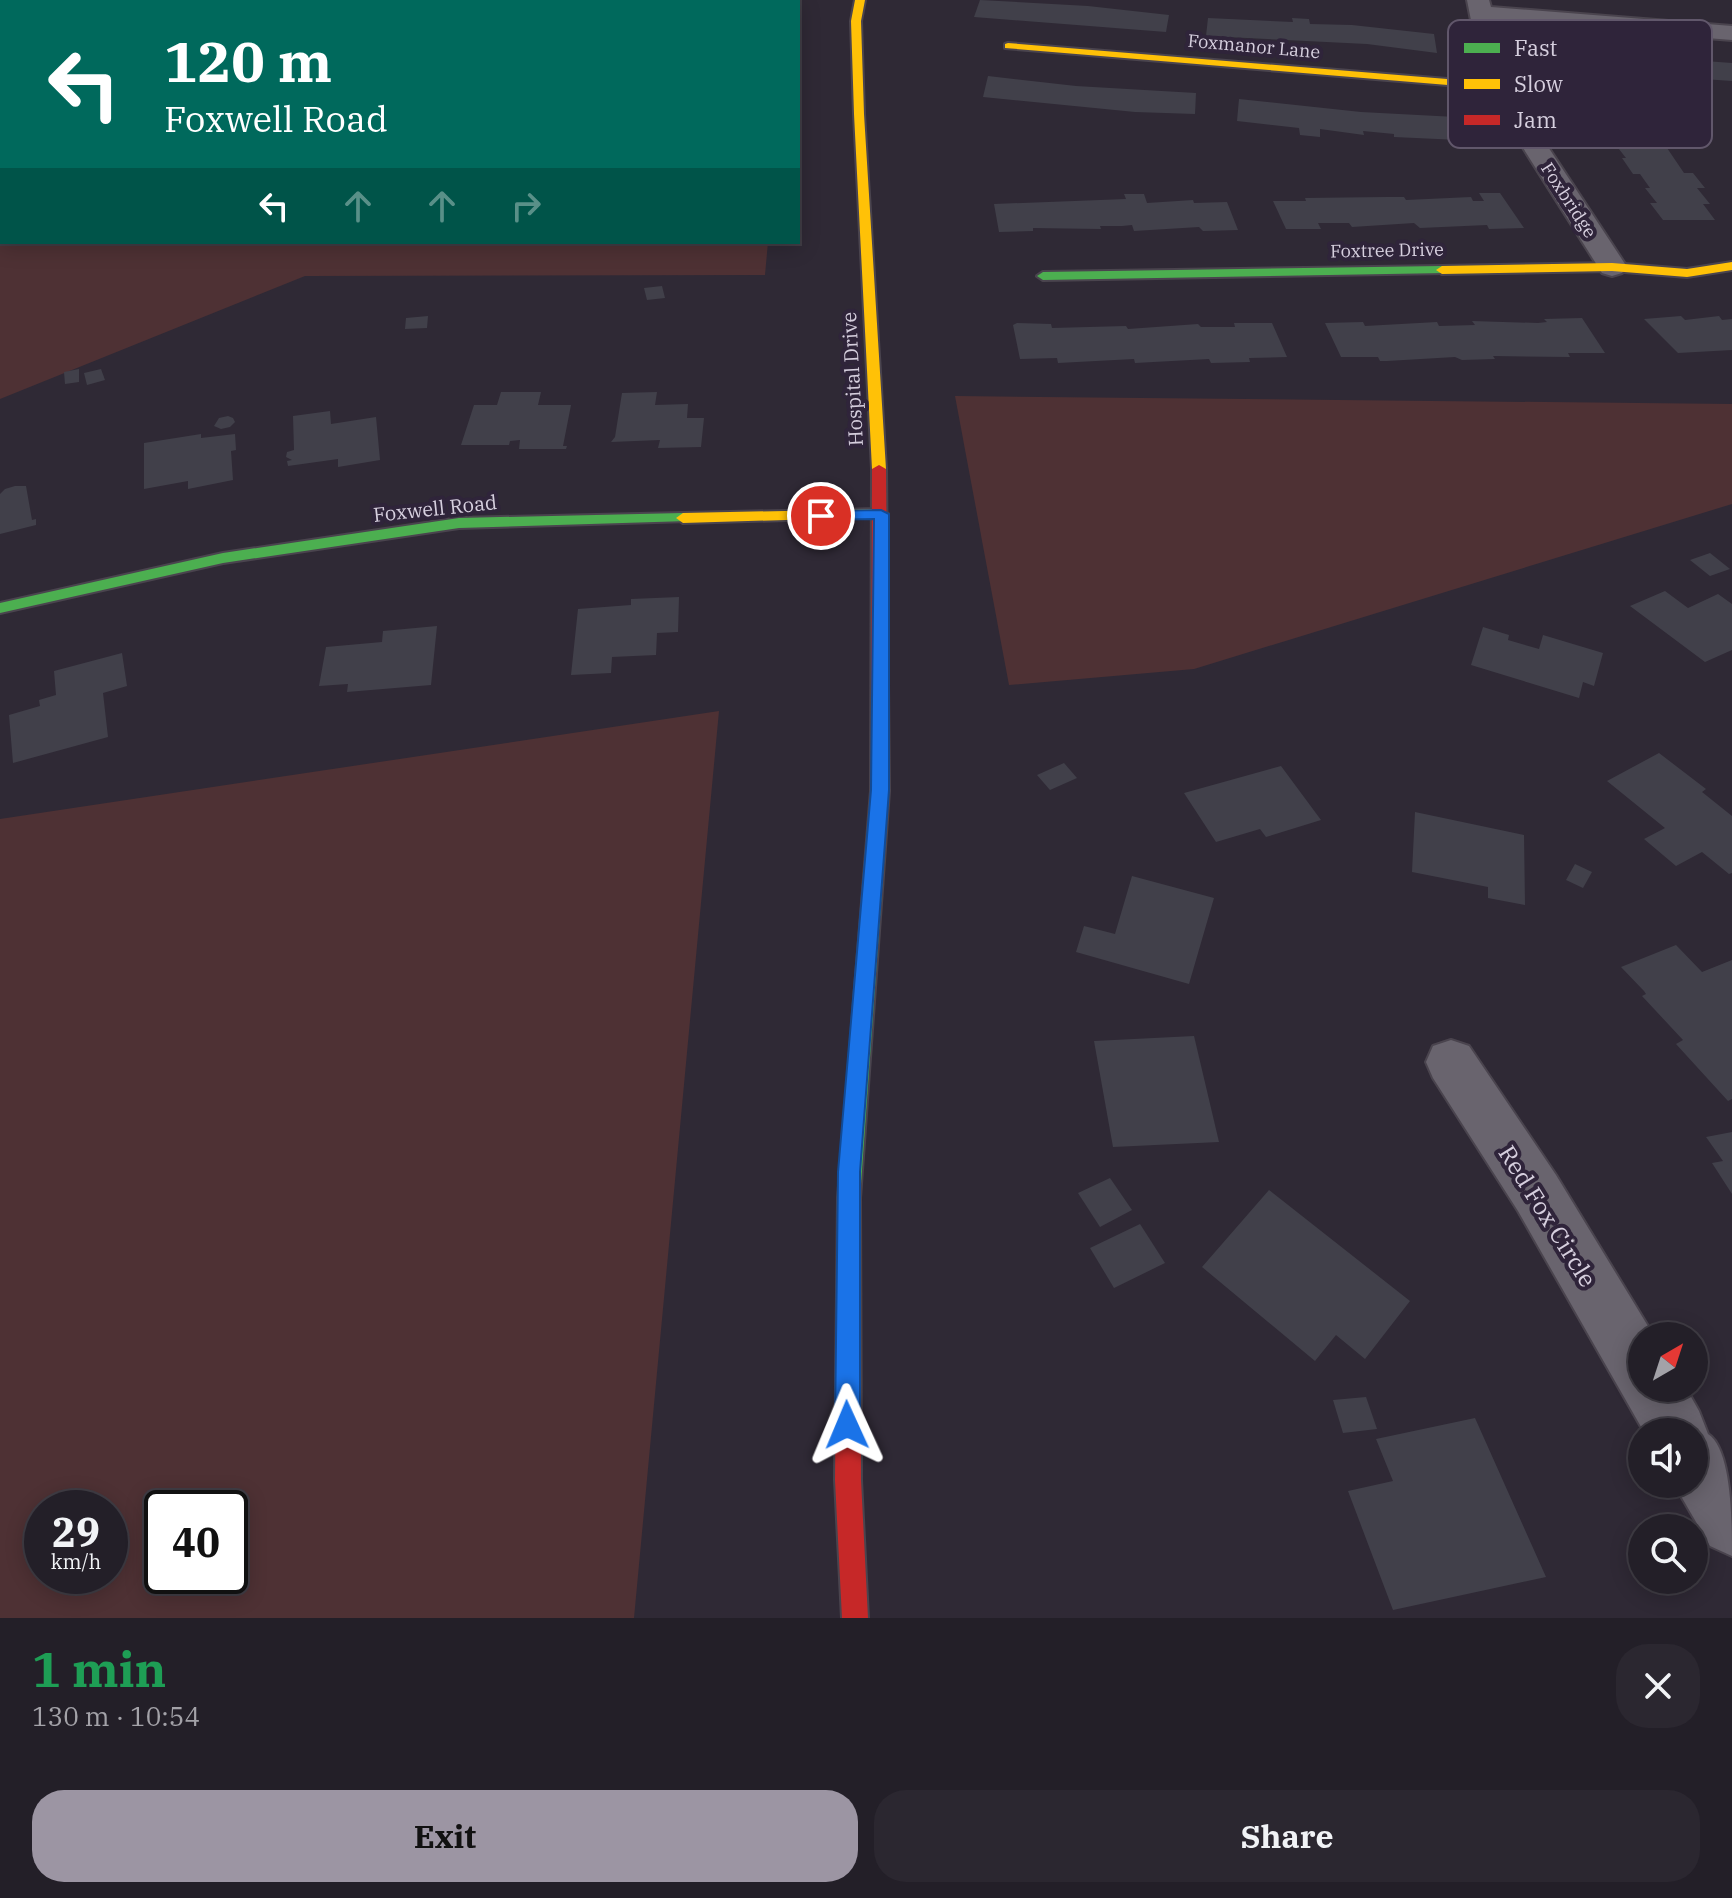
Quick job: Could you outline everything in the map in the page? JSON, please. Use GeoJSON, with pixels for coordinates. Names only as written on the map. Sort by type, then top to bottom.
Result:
{"type":"FeatureCollection","features":[{"type":"Feature","properties":{"kind":"street","name":"Hospital Drive"},"geometry":{"type":"LineString","coordinates":[[855,1618],[848,1480],[849,1172],[880,790],[881,514],[859,114],[856,21],[860,0]]}},
{"type":"Feature","properties":{"kind":"street"},"geometry":{"type":"LineString","coordinates":[[1480,7],[1606,20]]}},
{"type":"Feature","properties":{"kind":"street"},"geometry":{"type":"LineString","coordinates":[[1712,31],[1732,33]]}},
{"type":"Feature","properties":{"kind":"street","name":"Foxmanor Lane"},"geometry":{"type":"LineString","coordinates":[[1008,46],[1448,82]]}},
{"type":"Feature","properties":{"kind":"street","name":"Foxbridge"},"geometry":{"type":"LineString","coordinates":[[1536,148],[1612,267]]}},
{"type":"Feature","properties":{"kind":"street","name":"Foxtree Drive"},"geometry":{"type":"LineString","coordinates":[[1043,276],[1612,267],[1687,273],[1732,266]]}},
{"type":"Feature","properties":{"kind":"street","name":"Foxwell Road"},"geometry":{"type":"LineString","coordinates":[[0,608],[223,558],[459,523],[881,514]]}},
{"type":"Feature","properties":{"kind":"street","name":"Red Fox Circle"},"geometry":{"type":"LineString","coordinates":[[1451,1062],[1537,1193],[1628,1347]]}},
{"type":"Feature","properties":{"kind":"street"},"geometry":{"type":"LineString","coordinates":[[1708,1483],[1732,1524]]}},
{"type":"Feature","properties":{"kind":"shaded area"},"geometry":{"type":"Polygon","coordinates":[[[0,244],[768,244],[765,275],[305,276],[0,399],[0,244]]]}},
{"type":"Feature","properties":{"kind":"shaded area"},"geometry":{"type":"Polygon","coordinates":[[[955,396],[1732,404],[1732,504],[1194,669],[1009,685],[955,396]]]}},
{"type":"Feature","properties":{"kind":"shaded area"},"geometry":{"type":"Polygon","coordinates":[[[719,711],[634,1618],[0,1618],[0,819],[719,711]]]}},
{"type":"Feature","properties":{"kind":"building"},"geometry":{"type":"Polygon","coordinates":[[[980,0],[1088,6],[1169,15],[1166,32],[974,17],[980,0]]]}},
{"type":"Feature","properties":{"kind":"building"},"geometry":{"type":"Polygon","coordinates":[[[1208,18],[1293,22],[1292,18],[1309,19],[1310,24],[1434,34],[1437,53],[1367,44],[1206,36],[1208,18]]]}},
{"type":"Feature","properties":{"kind":"building"},"geometry":{"type":"Polygon","coordinates":[[[1712,62],[1732,63],[1732,81],[1712,80],[1712,62]]]}},
{"type":"Feature","properties":{"kind":"building"},"geometry":{"type":"Polygon","coordinates":[[[988,76],[1076,86],[1196,93],[1195,114],[1135,112],[983,97],[988,76]]]}},
{"type":"Feature","properties":{"kind":"building"},"geometry":{"type":"Polygon","coordinates":[[[1239,99],[1361,112],[1448,117],[1448,139],[1320,129],[1320,137],[1300,135],[1299,128],[1237,121],[1239,99]]]}},
{"type":"Feature","properties":{"kind":"building"},"geometry":{"type":"Polygon","coordinates":[[[1618,148],[1667,148],[1684,173],[1693,173],[1705,188],[1697,188],[1710,204],[1703,204],[1715,220],[1663,220],[1650,203],[1657,203],[1645,188],[1650,188],[1640,174],[1633,174],[1622,158],[1626,158],[1618,148]]]}},
{"type":"Feature","properties":{"kind":"building"},"geometry":{"type":"Polygon","coordinates":[[[1479,193],[1500,193],[1524,228],[1489,229],[1487,225],[1420,228],[1414,223],[1352,227],[1349,223],[1318,223],[1321,229],[1286,229],[1273,201],[1471,197],[1473,201],[1484,201],[1479,193]]]}},
{"type":"Feature","properties":{"kind":"building"},"geometry":{"type":"Polygon","coordinates":[[[1124,194],[1144,194],[1147,203],[1193,200],[1194,203],[1227,202],[1238,230],[1203,231],[1199,227],[1134,231],[1132,225],[999,232],[994,204],[1126,199],[1124,194]]]}},
{"type":"Feature","properties":{"kind":"building"},"geometry":{"type":"Polygon","coordinates":[[[662,286],[665,298],[647,300],[644,288],[662,286]]]}},
{"type":"Feature","properties":{"kind":"building"},"geometry":{"type":"Polygon","coordinates":[[[428,316],[427,328],[405,329],[406,318],[428,316]]]}},
{"type":"Feature","properties":{"kind":"building"},"geometry":{"type":"Polygon","coordinates":[[[1681,316],[1685,320],[1719,316],[1722,320],[1732,319],[1732,350],[1678,353],[1644,319],[1681,316]]]}},
{"type":"Feature","properties":{"kind":"building"},"geometry":{"type":"Polygon","coordinates":[[[1582,318],[1605,353],[1568,353],[1570,357],[1493,356],[1495,359],[1462,360],[1455,357],[1380,361],[1378,357],[1341,357],[1325,323],[1363,322],[1365,326],[1437,322],[1439,326],[1475,325],[1472,321],[1538,323],[1547,322],[1544,319],[1582,318]]]}},
{"type":"Feature","properties":{"kind":"building"},"geometry":{"type":"Polygon","coordinates":[[[1234,323],[1272,323],[1287,357],[1211,363],[1209,359],[1058,363],[1057,358],[1020,359],[1013,325],[1051,324],[1052,328],[1126,326],[1128,329],[1198,324],[1201,327],[1235,327],[1234,323]]]}},
{"type":"Feature","properties":{"kind":"building"},"geometry":{"type":"Polygon","coordinates":[[[79,369],[79,382],[65,384],[64,372],[79,369]]]}},
{"type":"Feature","properties":{"kind":"building"},"geometry":{"type":"Polygon","coordinates":[[[101,369],[105,380],[87,385],[84,373],[101,369]]]}},
{"type":"Feature","properties":{"kind":"building"},"geometry":{"type":"Polygon","coordinates":[[[501,392],[541,392],[538,405],[571,405],[563,446],[567,446],[566,449],[519,449],[520,440],[510,441],[509,445],[461,445],[474,405],[497,405],[501,392]]]}},
{"type":"Feature","properties":{"kind":"building"},"geometry":{"type":"Polygon","coordinates":[[[657,392],[655,405],[688,404],[687,418],[704,418],[701,447],[658,448],[660,440],[611,442],[615,437],[622,393],[657,392]]]}},
{"type":"Feature","properties":{"kind":"building"},"geometry":{"type":"Polygon","coordinates":[[[330,411],[331,424],[376,417],[380,460],[338,467],[338,459],[288,466],[287,461],[292,460],[286,457],[287,452],[294,450],[293,416],[330,411]]]}},
{"type":"Feature","properties":{"kind":"building"},"geometry":{"type":"Polygon","coordinates":[[[228,416],[235,422],[230,427],[221,429],[214,426],[219,418],[228,416]]]}},
{"type":"Feature","properties":{"kind":"building"},"geometry":{"type":"Polygon","coordinates":[[[201,434],[201,438],[235,434],[236,450],[231,451],[233,480],[188,489],[188,481],[144,489],[144,443],[201,434]]]}},
{"type":"Feature","properties":{"kind":"building"},"geometry":{"type":"Polygon","coordinates":[[[15,486],[26,486],[32,520],[36,519],[36,525],[0,534],[0,494],[15,486]]]}},
{"type":"Feature","properties":{"kind":"building"},"geometry":{"type":"Polygon","coordinates":[[[1710,553],[1730,569],[1710,576],[1690,560],[1710,553]]]}},
{"type":"Feature","properties":{"kind":"building"},"geometry":{"type":"Polygon","coordinates":[[[1665,591],[1688,608],[1718,594],[1732,604],[1732,650],[1705,662],[1630,606],[1665,591]]]}},
{"type":"Feature","properties":{"kind":"building"},"geometry":{"type":"Polygon","coordinates":[[[679,597],[678,632],[657,633],[656,655],[612,657],[611,673],[571,675],[578,609],[631,605],[631,599],[679,597]]]}},
{"type":"Feature","properties":{"kind":"building"},"geometry":{"type":"Polygon","coordinates":[[[437,626],[431,685],[347,692],[348,684],[319,686],[326,647],[382,642],[383,631],[437,626]]]}},
{"type":"Feature","properties":{"kind":"building"},"geometry":{"type":"Polygon","coordinates":[[[1483,627],[1509,635],[1508,640],[1539,649],[1543,635],[1603,653],[1594,686],[1583,682],[1579,698],[1471,665],[1483,627]]]}},
{"type":"Feature","properties":{"kind":"building"},"geometry":{"type":"Polygon","coordinates":[[[122,653],[127,686],[103,693],[108,737],[13,763],[9,715],[40,706],[39,700],[56,695],[54,671],[122,653]]]}},
{"type":"Feature","properties":{"kind":"building"},"geometry":{"type":"Polygon","coordinates":[[[1659,753],[1706,789],[1702,792],[1732,816],[1732,873],[1729,874],[1702,852],[1676,866],[1644,839],[1665,828],[1607,781],[1659,753]]]}},
{"type":"Feature","properties":{"kind":"building"},"geometry":{"type":"Polygon","coordinates":[[[1064,763],[1077,778],[1050,790],[1037,775],[1064,763]]]}},
{"type":"Feature","properties":{"kind":"building"},"geometry":{"type":"Polygon","coordinates":[[[1281,766],[1321,820],[1266,837],[1260,829],[1216,842],[1184,793],[1281,766]]]}},
{"type":"Feature","properties":{"kind":"building"},"geometry":{"type":"Polygon","coordinates":[[[1415,812],[1524,835],[1525,905],[1488,898],[1488,887],[1412,872],[1415,812]]]}},
{"type":"Feature","properties":{"kind":"building"},"geometry":{"type":"Polygon","coordinates":[[[1575,864],[1592,872],[1583,888],[1566,880],[1575,864]]]}},
{"type":"Feature","properties":{"kind":"building"},"geometry":{"type":"Polygon","coordinates":[[[1132,876],[1214,898],[1189,984],[1076,952],[1084,926],[1115,934],[1132,876]]]}},
{"type":"Feature","properties":{"kind":"building"},"geometry":{"type":"Polygon","coordinates":[[[1676,945],[1702,972],[1732,960],[1732,1099],[1728,1101],[1676,1044],[1683,1040],[1642,996],[1646,994],[1644,991],[1621,967],[1676,945]]]}},
{"type":"Feature","properties":{"kind":"building"},"geometry":{"type":"Polygon","coordinates":[[[1194,1036],[1219,1142],[1113,1147],[1094,1041],[1194,1036]]]}},
{"type":"Feature","properties":{"kind":"building"},"geometry":{"type":"Polygon","coordinates":[[[1732,1132],[1732,1194],[1712,1163],[1723,1161],[1706,1137],[1732,1132]]]}},
{"type":"Feature","properties":{"kind":"building"},"geometry":{"type":"Polygon","coordinates":[[[1110,1178],[1132,1210],[1100,1227],[1078,1193],[1110,1178]]]}},
{"type":"Feature","properties":{"kind":"building"},"geometry":{"type":"Polygon","coordinates":[[[1269,1190],[1410,1301],[1365,1359],[1336,1335],[1315,1361],[1202,1267],[1269,1190]]]}},
{"type":"Feature","properties":{"kind":"building"},"geometry":{"type":"Polygon","coordinates":[[[1140,1224],[1165,1263],[1114,1288],[1090,1248],[1140,1224]]]}},
{"type":"Feature","properties":{"kind":"building"},"geometry":{"type":"Polygon","coordinates":[[[1366,1397],[1377,1429],[1343,1433],[1333,1400],[1366,1397]]]}},
{"type":"Feature","properties":{"kind":"building"},"geometry":{"type":"Polygon","coordinates":[[[1475,1418],[1546,1577],[1393,1610],[1348,1491],[1393,1481],[1376,1439],[1475,1418]]]}},
{"type":"Feature","properties":{"kind":"traffic: fast"},"geometry":{"type":"LineString","coordinates":[[1043,276],[1442,270]]}},
{"type":"Feature","properties":{"kind":"traffic: fast"},"geometry":{"type":"LineString","coordinates":[[0,608],[223,558],[459,523],[683,518]]}},
{"type":"Feature","properties":{"kind":"traffic: fast"},"geometry":{"type":"LineString","coordinates":[[849,1198],[880,791]]}},
{"type":"Feature","properties":{"kind":"traffic: slow"},"geometry":{"type":"LineString","coordinates":[[860,0],[856,21],[859,114],[879,469]]}},
{"type":"Feature","properties":{"kind":"traffic: slow"},"geometry":{"type":"LineString","coordinates":[[1008,46],[1448,82]]}},
{"type":"Feature","properties":{"kind":"traffic: slow"},"geometry":{"type":"LineString","coordinates":[[1442,270],[1612,267],[1687,273],[1732,266]]}},
{"type":"Feature","properties":{"kind":"traffic: slow"},"geometry":{"type":"LineString","coordinates":[[683,518],[881,514]]}},
{"type":"Feature","properties":{"kind":"traffic: jam"},"geometry":{"type":"LineString","coordinates":[[879,469],[880,791]]}},
{"type":"Feature","properties":{"kind":"traffic: jam"},"geometry":{"type":"LineString","coordinates":[[849,1198],[848,1480],[855,1618]]}},
{"type":"Feature","properties":{"kind":"route"},"geometry":{"type":"LineString","coordinates":[[821,516],[881,514],[880,790],[849,1172],[847,1425]]}}]}
